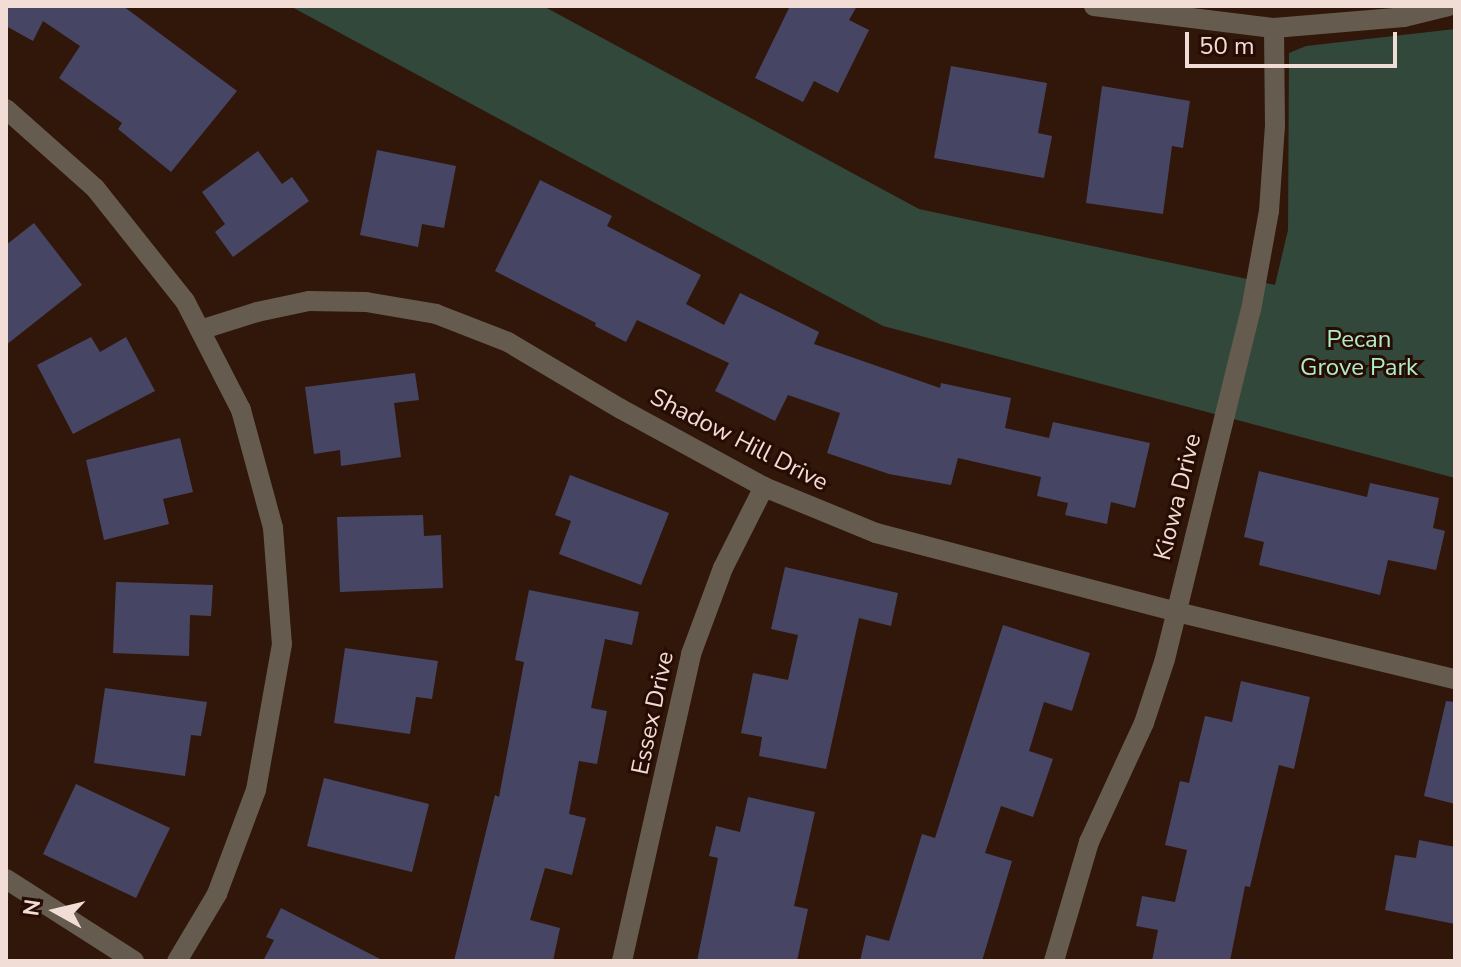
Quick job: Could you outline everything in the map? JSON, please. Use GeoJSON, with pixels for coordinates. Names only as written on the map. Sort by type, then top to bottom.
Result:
{"type":"FeatureCollection","features":[{"type":"Feature","properties":{"kind":"street"},"geometry":{"type":"LineString","coordinates":[[1094,6],[1274,28],[1404,17],[1449,6]]}},
{"type":"Feature","properties":{"kind":"street","name":"Kiowa Drive"},"geometry":{"type":"LineString","coordinates":[[1054,961],[1089,842],[1144,723],[1177,612],[1251,310],[1269,211],[1275,126],[1274,28]]}},
{"type":"Feature","properties":{"kind":"street"},"geometry":{"type":"LineString","coordinates":[[6,109],[95,188],[185,301],[241,410],[273,528],[282,644],[256,790],[217,894],[177,961]]}},
{"type":"Feature","properties":{"kind":"street","name":"Shadow Hill Drive"},"geometry":{"type":"LineString","coordinates":[[200,330],[257,312],[309,301],[366,302],[436,314],[508,342],[621,409],[764,487],[876,533],[1177,612],[1455,679]]}},
{"type":"Feature","properties":{"kind":"street","name":"Essex Drive"},"geometry":{"type":"LineString","coordinates":[[622,961],[631,937],[691,654],[723,568],[764,487]]}},
{"type":"Feature","properties":{"kind":"street"},"geometry":{"type":"LineString","coordinates":[[6,879],[134,961]]}},
{"type":"Feature","properties":{"kind":"green space","name":"Pecan Grove Park"},"geometry":{"type":"Polygon","coordinates":[[[290,6],[543,6],[919,209],[1275,285],[1288,230],[1289,53],[1306,46],[1455,29],[1455,478],[883,326],[290,6]]]}},
{"type":"Feature","properties":{"kind":"building"},"geometry":{"type":"Polygon","coordinates":[[[6,6],[123,6],[237,91],[171,172],[118,129],[122,123],[59,78],[80,46],[43,21],[33,41],[6,26],[6,6]]]}},
{"type":"Feature","properties":{"kind":"building"},"geometry":{"type":"Polygon","coordinates":[[[790,6],[857,6],[849,20],[869,30],[838,93],[814,81],[803,102],[755,78],[790,6]]]}},
{"type":"Feature","properties":{"kind":"building"},"geometry":{"type":"Polygon","coordinates":[[[951,66],[1047,83],[1038,133],[1052,136],[1044,178],[934,158],[951,66]]]}},
{"type":"Feature","properties":{"kind":"building"},"geometry":{"type":"Polygon","coordinates":[[[1102,86],[1190,101],[1183,148],[1172,146],[1163,214],[1086,203],[1102,86]]]}},
{"type":"Feature","properties":{"kind":"building"},"geometry":{"type":"Polygon","coordinates":[[[377,150],[456,166],[444,228],[422,224],[418,247],[360,235],[377,150]]]}},
{"type":"Feature","properties":{"kind":"building"},"geometry":{"type":"Polygon","coordinates":[[[258,151],[282,184],[292,177],[309,201],[233,257],[215,232],[225,224],[202,192],[258,151]]]}},
{"type":"Feature","properties":{"kind":"building"},"geometry":{"type":"Polygon","coordinates":[[[540,180],[612,216],[607,226],[701,275],[686,304],[724,325],[740,293],[819,332],[814,344],[940,388],[941,383],[1011,398],[1005,428],[1049,438],[1053,422],[1150,443],[1135,508],[1111,502],[1107,524],[1065,515],[1068,503],[1037,496],[1041,477],[958,458],[951,485],[889,474],[827,453],[840,413],[788,395],[775,421],[715,391],[729,363],[637,320],[626,342],[595,326],[596,323],[495,271],[540,180]]]}},
{"type":"Feature","properties":{"kind":"building"},"geometry":{"type":"Polygon","coordinates":[[[34,223],[82,285],[6,345],[6,245],[34,223]]]}},
{"type":"Feature","properties":{"kind":"building"},"geometry":{"type":"Polygon","coordinates":[[[91,337],[100,352],[126,337],[155,391],[73,434],[37,365],[91,337]]]}},
{"type":"Feature","properties":{"kind":"building"},"geometry":{"type":"Polygon","coordinates":[[[415,373],[419,400],[394,403],[401,457],[341,466],[340,450],[314,454],[305,387],[415,373]]]}},
{"type":"Feature","properties":{"kind":"building"},"geometry":{"type":"Polygon","coordinates":[[[180,438],[193,492],[163,499],[169,524],[104,540],[86,460],[180,438]]]}},
{"type":"Feature","properties":{"kind":"building"},"geometry":{"type":"Polygon","coordinates":[[[1259,471],[1367,497],[1370,483],[1439,498],[1433,528],[1445,531],[1436,570],[1388,560],[1380,595],[1259,565],[1264,542],[1244,537],[1259,471]]]}},
{"type":"Feature","properties":{"kind":"building"},"geometry":{"type":"Polygon","coordinates":[[[570,475],[669,513],[641,585],[559,554],[571,521],[555,515],[570,475]]]}},
{"type":"Feature","properties":{"kind":"building"},"geometry":{"type":"Polygon","coordinates":[[[423,515],[424,536],[441,535],[443,588],[340,592],[337,517],[423,515]]]}},
{"type":"Feature","properties":{"kind":"building"},"geometry":{"type":"Polygon","coordinates":[[[785,567],[898,593],[891,626],[859,618],[826,769],[759,756],[762,737],[741,733],[753,673],[788,680],[798,635],[771,629],[785,567]]]}},
{"type":"Feature","properties":{"kind":"building"},"geometry":{"type":"Polygon","coordinates":[[[116,582],[213,585],[211,616],[190,615],[189,656],[113,653],[116,582]]]}},
{"type":"Feature","properties":{"kind":"building"},"geometry":{"type":"Polygon","coordinates":[[[529,590],[639,612],[632,645],[605,639],[591,708],[607,711],[597,764],[579,761],[569,814],[586,818],[572,875],[545,868],[530,920],[560,928],[553,961],[454,961],[495,795],[499,797],[524,662],[515,660],[529,590]]]}},
{"type":"Feature","properties":{"kind":"building"},"geometry":{"type":"Polygon","coordinates":[[[1003,625],[1090,653],[1072,711],[1044,702],[1029,751],[1053,759],[1033,817],[1001,806],[985,853],[1012,861],[982,961],[860,961],[866,935],[889,941],[922,834],[935,838],[1003,625]]]}},
{"type":"Feature","properties":{"kind":"building"},"geometry":{"type":"Polygon","coordinates":[[[345,648],[438,661],[432,699],[416,697],[410,734],[334,723],[345,648]]]}},
{"type":"Feature","properties":{"kind":"building"},"geometry":{"type":"Polygon","coordinates":[[[1241,681],[1310,697],[1294,769],[1279,765],[1250,887],[1245,886],[1230,961],[1152,961],[1158,930],[1136,926],[1142,896],[1175,902],[1187,850],[1165,845],[1180,781],[1189,783],[1205,716],[1232,722],[1241,681]]]}},
{"type":"Feature","properties":{"kind":"building"},"geometry":{"type":"Polygon","coordinates":[[[105,688],[207,702],[201,736],[191,735],[185,776],[94,763],[105,688]]]}},
{"type":"Feature","properties":{"kind":"building"},"geometry":{"type":"Polygon","coordinates":[[[1446,701],[1455,702],[1455,804],[1424,796],[1446,701]]]}},
{"type":"Feature","properties":{"kind":"building"},"geometry":{"type":"Polygon","coordinates":[[[324,778],[429,804],[412,872],[307,846],[324,778]]]}},
{"type":"Feature","properties":{"kind":"building"},"geometry":{"type":"Polygon","coordinates":[[[76,784],[170,828],[136,898],[43,854],[76,784]]]}},
{"type":"Feature","properties":{"kind":"building"},"geometry":{"type":"Polygon","coordinates":[[[748,797],[815,812],[794,906],[808,909],[797,961],[697,961],[718,858],[709,856],[716,826],[740,832],[748,797]]]}},
{"type":"Feature","properties":{"kind":"building"},"geometry":{"type":"Polygon","coordinates":[[[1419,840],[1455,847],[1455,924],[1385,910],[1395,855],[1416,858],[1419,840]]]}},
{"type":"Feature","properties":{"kind":"building"},"geometry":{"type":"Polygon","coordinates":[[[281,908],[384,961],[263,961],[274,940],[266,937],[281,908]]]}}]}
